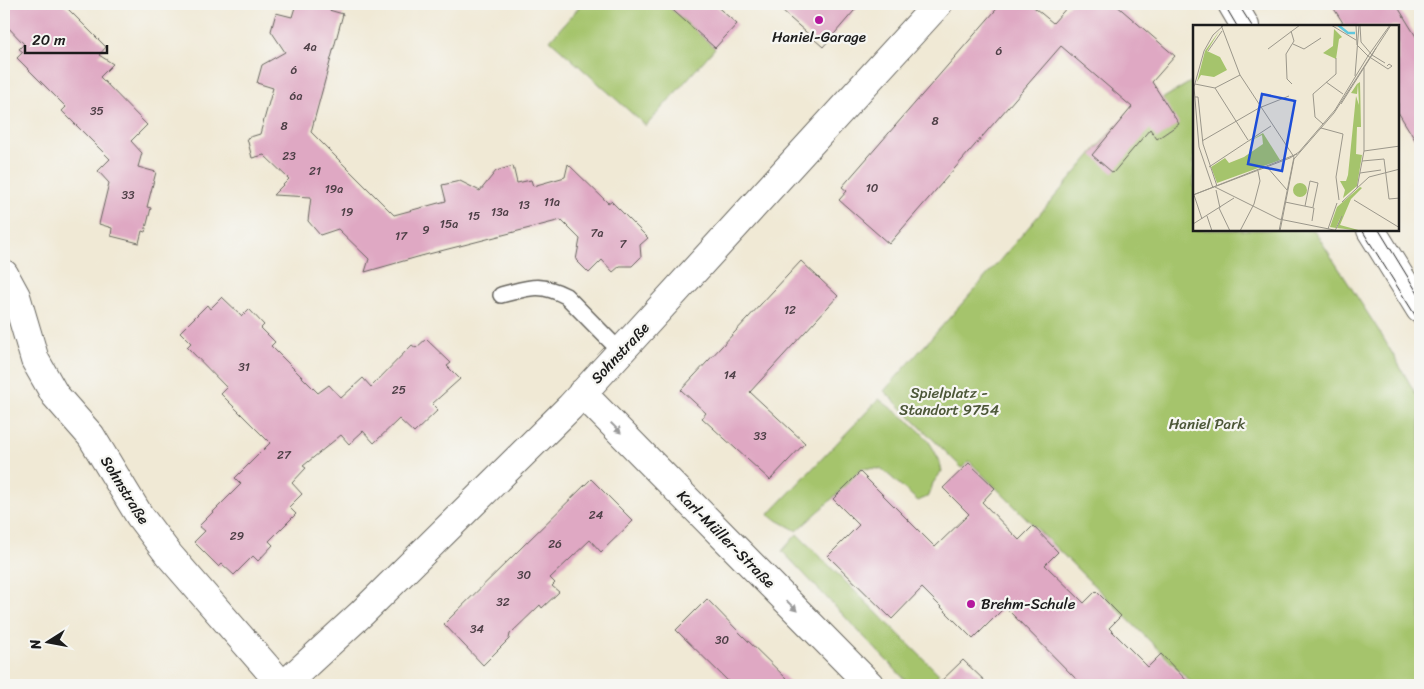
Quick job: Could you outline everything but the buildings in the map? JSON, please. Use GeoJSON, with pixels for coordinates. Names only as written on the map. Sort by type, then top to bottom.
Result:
{"type":"FeatureCollection","features":[{"type":"Feature","properties":{"kind":"street","name":"Sohnstraße"},"geometry":{"type":"LineString","coordinates":[[4,274],[16,296],[35,360],[55,395],[91,436],[139,515],[169,555],[283,685],[362,613],[582,394],[938,4]]}},
{"type":"Feature","properties":{"kind":"street"},"geometry":{"type":"LineString","coordinates":[[1232,4],[1244,25]]}},
{"type":"Feature","properties":{"kind":"street"},"geometry":{"type":"LineString","coordinates":[[1372,231],[1418,299]]}},
{"type":"Feature","properties":{"kind":"street","name":"Karl-Müller-Straße"},"geometry":{"type":"LineString","coordinates":[[582,394],[870,685]]}},
{"type":"Feature","properties":{"kind":"lane"},"geometry":{"type":"LineString","coordinates":[[501,295],[536,286],[555,290],[566,296],[621,352]]}},
{"type":"Feature","properties":{"kind":"green space"},"geometry":{"type":"Polygon","coordinates":[[[582,4],[666,4],[715,48],[646,126],[550,40],[582,4]]]}},
{"type":"Feature","properties":{"kind":"green space","name":"Haniel Park"},"geometry":{"type":"Polygon","coordinates":[[[1193,81],[1193,231],[1315,231],[1381,334],[1420,401],[1420,685],[1194,685],[969,461],[962,468],[884,391],[1116,126],[1193,81]]]}},
{"type":"Feature","properties":{"kind":"green space"},"geometry":{"type":"Polygon","coordinates":[[[879,399],[918,429],[938,458],[942,471],[933,483],[929,496],[918,501],[882,469],[862,468],[797,531],[768,515],[879,399]]]}},
{"type":"Feature","properties":{"kind":"green space"},"geometry":{"type":"Polygon","coordinates":[[[797,534],[939,674],[931,682],[933,685],[910,685],[782,551],[797,534]]]}},
{"type":"Feature","properties":{"kind":"tram line"},"geometry":{"type":"LineString","coordinates":[[1224,4],[1236,25]]}},
{"type":"Feature","properties":{"kind":"tram line"},"geometry":{"type":"LineString","coordinates":[[1238,4],[1251,25]]}},
{"type":"Feature","properties":{"kind":"tram line"},"geometry":{"type":"LineString","coordinates":[[1363,231],[1420,323]]}},
{"type":"Feature","properties":{"kind":"tram line"},"geometry":{"type":"LineString","coordinates":[[1380,231],[1420,297]]}},
{"type":"Feature","properties":{"kind":"place","name":"Haniel-Garage"},"geometry":{"type":"Point","coordinates":[819,20]}},
{"type":"Feature","properties":{"kind":"place","name":"Brehm-Schule"},"geometry":{"type":"Point","coordinates":[971,604]}},
{"type":"Feature","properties":{"kind":"park label","name":"Spielplatz - Standort 9754"},"geometry":{"type":"Point","coordinates":[949,402]}}]}
